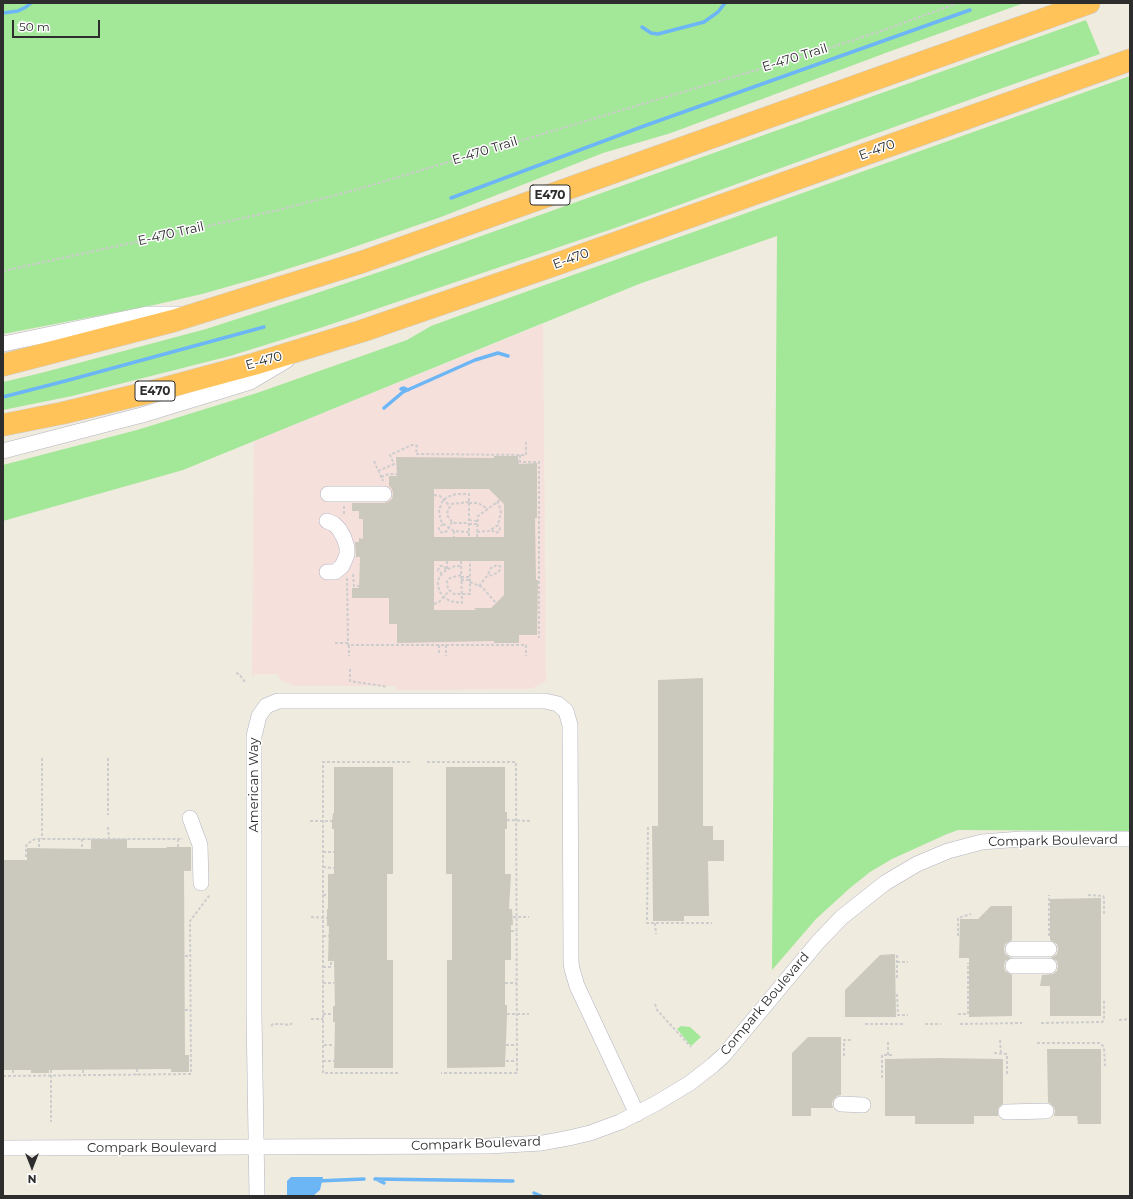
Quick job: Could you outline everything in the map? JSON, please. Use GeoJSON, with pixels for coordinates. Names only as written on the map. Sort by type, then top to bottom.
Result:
{"type":"FeatureCollection","features":[{"type":"Feature","properties":{"kind":"highway","name":"E470"},"geometry":{"type":"LineString","coordinates":[[3,365],[198,314],[362,262],[1089,3]]}},
{"type":"Feature","properties":{"kind":"highway","name":"E-470"},"geometry":{"type":"LineString","coordinates":[[3,425],[150,392],[305,349],[419,312],[558,264],[1130,60]]}},
{"type":"Feature","properties":{"kind":"street"},"geometry":{"type":"LineString","coordinates":[[3,344],[48,336],[147,314],[198,314]]}},
{"type":"Feature","properties":{"kind":"street"},"geometry":{"type":"LineString","coordinates":[[3,450],[142,415],[250,382],[305,349]]}},
{"type":"Feature","properties":{"kind":"street"},"geometry":{"type":"LineString","coordinates":[[328,494],[384,488]]}},
{"type":"Feature","properties":{"kind":"street"},"geometry":{"type":"LineString","coordinates":[[327,521],[334,524],[342,533],[347,543],[347,552],[345,560],[339,570],[327,572]]}},
{"type":"Feature","properties":{"kind":"street","name":"American Way"},"geometry":{"type":"LineString","coordinates":[[257,1196],[254,732],[259,716],[266,706],[278,701],[552,701],[562,706],[566,710],[570,725],[572,969],[577,986],[637,1114]]}},
{"type":"Feature","properties":{"kind":"street"},"geometry":{"type":"LineString","coordinates":[[190,818],[200,845],[205,886]]}},
{"type":"Feature","properties":{"kind":"street","name":"Compark Boulevard"},"geometry":{"type":"LineString","coordinates":[[3,1148],[489,1146],[526,1145],[563,1140],[590,1133],[637,1114],[678,1090],[713,1065],[724,1055],[832,927],[871,893],[917,864],[948,851],[982,842],[1021,839],[1130,839]]}},
{"type":"Feature","properties":{"kind":"street"},"geometry":{"type":"LineString","coordinates":[[1013,950],[1049,944]]}},
{"type":"Feature","properties":{"kind":"street"},"geometry":{"type":"LineString","coordinates":[[1013,966],[1049,966]]}},
{"type":"Feature","properties":{"kind":"street"},"geometry":{"type":"LineString","coordinates":[[840,1104],[863,1105]]}},
{"type":"Feature","properties":{"kind":"street"},"geometry":{"type":"LineString","coordinates":[[1006,1112],[1046,1111]]}},
{"type":"Feature","properties":{"kind":"path","name":"E-470 Trail"},"geometry":{"type":"LineString","coordinates":[[3,271],[186,232],[355,190],[820,51],[958,3]]}},
{"type":"Feature","properties":{"kind":"path"},"geometry":{"type":"LineString","coordinates":[[378,471],[394,464],[390,455],[415,445],[416,454],[526,455],[526,441]]}},
{"type":"Feature","properties":{"kind":"path"},"geometry":{"type":"LineString","coordinates":[[520,455],[520,462],[539,462],[539,638]]}},
{"type":"Feature","properties":{"kind":"path"},"geometry":{"type":"LineString","coordinates":[[374,461],[384,488]]}},
{"type":"Feature","properties":{"kind":"path"},"geometry":{"type":"LineString","coordinates":[[381,477],[389,474],[397,474]]}},
{"type":"Feature","properties":{"kind":"path"},"geometry":{"type":"LineString","coordinates":[[469,532],[454,531],[443,524],[440,518],[439,510],[442,502],[450,495],[469,494],[469,503],[469,522],[469,532],[469,538]]}},
{"type":"Feature","properties":{"kind":"path"},"geometry":{"type":"LineString","coordinates":[[434,495],[440,496],[450,506]]}},
{"type":"Feature","properties":{"kind":"path"},"geometry":{"type":"LineString","coordinates":[[344,500],[344,518]]}},
{"type":"Feature","properties":{"kind":"path"},"geometry":{"type":"LineString","coordinates":[[477,538],[478,516],[498,501],[501,512],[498,525],[500,528],[499,532],[495,533],[492,529]]}},
{"type":"Feature","properties":{"kind":"path"},"geometry":{"type":"LineString","coordinates":[[452,522],[447,515],[450,506],[455,503],[478,504],[488,509]]}},
{"type":"Feature","properties":{"kind":"path"},"geometry":{"type":"LineString","coordinates":[[443,524],[439,528],[441,533],[445,532],[452,522]]}},
{"type":"Feature","properties":{"kind":"path"},"geometry":{"type":"LineString","coordinates":[[452,522],[477,522]]}},
{"type":"Feature","properties":{"kind":"path"},"geometry":{"type":"LineString","coordinates":[[477,532],[486,532],[498,525]]}},
{"type":"Feature","properties":{"kind":"path"},"geometry":{"type":"LineString","coordinates":[[454,531],[454,538]]}},
{"type":"Feature","properties":{"kind":"path"},"geometry":{"type":"LineString","coordinates":[[447,561],[447,570]]}},
{"type":"Feature","properties":{"kind":"path"},"geometry":{"type":"LineString","coordinates":[[461,561],[462,603],[450,601],[444,597],[440,592],[438,585],[442,574],[455,566],[461,566]]}},
{"type":"Feature","properties":{"kind":"path"},"geometry":{"type":"LineString","coordinates":[[470,561],[470,580],[470,594],[454,594],[449,591],[447,585],[450,578],[461,577],[470,580],[479,586],[496,603]]}},
{"type":"Feature","properties":{"kind":"path"},"geometry":{"type":"LineString","coordinates":[[442,574],[438,570],[440,566],[444,566],[447,570]]}},
{"type":"Feature","properties":{"kind":"path"},"geometry":{"type":"LineString","coordinates":[[479,586],[491,568],[494,566],[500,566],[500,570],[498,572],[487,576]]}},
{"type":"Feature","properties":{"kind":"path"},"geometry":{"type":"LineString","coordinates":[[349,656],[347,574],[354,574],[354,586],[360,586]]}},
{"type":"Feature","properties":{"kind":"path"},"geometry":{"type":"LineString","coordinates":[[434,604],[439,602],[449,591]]}},
{"type":"Feature","properties":{"kind":"path"},"geometry":{"type":"LineString","coordinates":[[335,643],[526,645],[526,656]]}},
{"type":"Feature","properties":{"kind":"path"},"geometry":{"type":"LineString","coordinates":[[439,645],[439,655]]}},
{"type":"Feature","properties":{"kind":"path"},"geometry":{"type":"LineString","coordinates":[[446,645],[446,656]]}},
{"type":"Feature","properties":{"kind":"path"},"geometry":{"type":"LineString","coordinates":[[350,669],[350,681],[383,686],[387,688]]}},
{"type":"Feature","properties":{"kind":"path"},"geometry":{"type":"LineString","coordinates":[[236,673],[239,674],[246,682]]}},
{"type":"Feature","properties":{"kind":"path"},"geometry":{"type":"LineString","coordinates":[[42,758],[42,839]]}},
{"type":"Feature","properties":{"kind":"path"},"geometry":{"type":"LineString","coordinates":[[108,758],[108,815]]}},
{"type":"Feature","properties":{"kind":"path"},"geometry":{"type":"LineString","coordinates":[[398,1073],[323,1073],[323,762],[412,762]]}},
{"type":"Feature","properties":{"kind":"path"},"geometry":{"type":"LineString","coordinates":[[427,762],[516,762],[517,1073],[441,1073]]}},
{"type":"Feature","properties":{"kind":"path"},"geometry":{"type":"LineString","coordinates":[[507,820],[530,821]]}},
{"type":"Feature","properties":{"kind":"path"},"geometry":{"type":"LineString","coordinates":[[310,821],[332,821]]}},
{"type":"Feature","properties":{"kind":"path"},"geometry":{"type":"LineString","coordinates":[[108,827],[109,839]]}},
{"type":"Feature","properties":{"kind":"path"},"geometry":{"type":"LineString","coordinates":[[648,827],[647,923],[712,923]]}},
{"type":"Feature","properties":{"kind":"path"},"geometry":{"type":"LineString","coordinates":[[39,839],[39,848]]}},
{"type":"Feature","properties":{"kind":"path"},"geometry":{"type":"LineString","coordinates":[[26,857],[27,844],[33,840],[39,839],[185,839]]}},
{"type":"Feature","properties":{"kind":"path"},"geometry":{"type":"LineString","coordinates":[[82,839],[82,849]]}},
{"type":"Feature","properties":{"kind":"path"},"geometry":{"type":"LineString","coordinates":[[178,839],[178,847]]}},
{"type":"Feature","properties":{"kind":"path"},"geometry":{"type":"LineString","coordinates":[[323,852],[334,852]]}},
{"type":"Feature","properties":{"kind":"path"},"geometry":{"type":"LineString","coordinates":[[322,867],[334,868]]}},
{"type":"Feature","properties":{"kind":"path"},"geometry":{"type":"LineString","coordinates":[[3,1076],[191,1074],[190,921],[209,896],[205,886]]}},
{"type":"Feature","properties":{"kind":"path"},"geometry":{"type":"LineString","coordinates":[[322,895],[328,895]]}},
{"type":"Feature","properties":{"kind":"path"},"geometry":{"type":"LineString","coordinates":[[1049,895],[1049,944]]}},
{"type":"Feature","properties":{"kind":"path"},"geometry":{"type":"LineString","coordinates":[[1088,895],[1102,896],[1104,898],[1104,914]]}},
{"type":"Feature","properties":{"kind":"path"},"geometry":{"type":"LineString","coordinates":[[958,936],[958,918],[971,914]]}},
{"type":"Feature","properties":{"kind":"path"},"geometry":{"type":"LineString","coordinates":[[311,917],[327,918]]}},
{"type":"Feature","properties":{"kind":"path"},"geometry":{"type":"LineString","coordinates":[[512,917],[529,917]]}},
{"type":"Feature","properties":{"kind":"path"},"geometry":{"type":"LineString","coordinates":[[655,923],[656,934]]}},
{"type":"Feature","properties":{"kind":"path"},"geometry":{"type":"LineString","coordinates":[[511,931],[517,931]]}},
{"type":"Feature","properties":{"kind":"path"},"geometry":{"type":"LineString","coordinates":[[322,936],[329,936]]}},
{"type":"Feature","properties":{"kind":"path"},"geometry":{"type":"LineString","coordinates":[[897,955],[897,978]]}},
{"type":"Feature","properties":{"kind":"path"},"geometry":{"type":"LineString","coordinates":[[185,956],[190,956]]}},
{"type":"Feature","properties":{"kind":"path"},"geometry":{"type":"LineString","coordinates":[[322,967],[331,967],[331,961]]}},
{"type":"Feature","properties":{"kind":"path"},"geometry":{"type":"LineString","coordinates":[[897,962],[908,962]]}},
{"type":"Feature","properties":{"kind":"path"},"geometry":{"type":"LineString","coordinates":[[958,1014],[968,1014],[968,963]]}},
{"type":"Feature","properties":{"kind":"path"},"geometry":{"type":"LineString","coordinates":[[323,983],[334,983]]}},
{"type":"Feature","properties":{"kind":"path"},"geometry":{"type":"LineString","coordinates":[[505,983],[517,983]]}},
{"type":"Feature","properties":{"kind":"path"},"geometry":{"type":"LineString","coordinates":[[897,994],[898,1015],[908,1015]]}},
{"type":"Feature","properties":{"kind":"path"},"geometry":{"type":"LineString","coordinates":[[1041,1023],[1102,1022],[1104,1020],[1104,1000]]}},
{"type":"Feature","properties":{"kind":"path"},"geometry":{"type":"LineString","coordinates":[[655,1004],[657,1010],[691,1047]]}},
{"type":"Feature","properties":{"kind":"path"},"geometry":{"type":"LineString","coordinates":[[185,1010],[191,1010]]}},
{"type":"Feature","properties":{"kind":"path"},"geometry":{"type":"LineString","coordinates":[[323,1014],[333,1014]]}},
{"type":"Feature","properties":{"kind":"path"},"geometry":{"type":"LineString","coordinates":[[507,1014],[529,1014]]}},
{"type":"Feature","properties":{"kind":"path"},"geometry":{"type":"LineString","coordinates":[[311,1018],[323,1019]]}},
{"type":"Feature","properties":{"kind":"path"},"geometry":{"type":"LineString","coordinates":[[1119,1020],[1130,1019]]}},
{"type":"Feature","properties":{"kind":"path"},"geometry":{"type":"LineString","coordinates":[[271,1026],[274,1024],[290,1025],[292,1023]]}},
{"type":"Feature","properties":{"kind":"path"},"geometry":{"type":"LineString","coordinates":[[960,1024],[1022,1023]]}},
{"type":"Feature","properties":{"kind":"path"},"geometry":{"type":"LineString","coordinates":[[865,1024],[905,1024]]}},
{"type":"Feature","properties":{"kind":"path"},"geometry":{"type":"LineString","coordinates":[[925,1024],[941,1024]]}},
{"type":"Feature","properties":{"kind":"path"},"geometry":{"type":"LineString","coordinates":[[844,1056],[844,1040],[852,1040]]}},
{"type":"Feature","properties":{"kind":"path"},"geometry":{"type":"LineString","coordinates":[[1000,1040],[1001,1054]]}},
{"type":"Feature","properties":{"kind":"path"},"geometry":{"type":"LineString","coordinates":[[888,1042],[888,1055]]}},
{"type":"Feature","properties":{"kind":"path"},"geometry":{"type":"LineString","coordinates":[[1037,1043],[1100,1043],[1104,1048],[1105,1066]]}},
{"type":"Feature","properties":{"kind":"path"},"geometry":{"type":"LineString","coordinates":[[323,1045],[334,1045]]}},
{"type":"Feature","properties":{"kind":"path"},"geometry":{"type":"LineString","coordinates":[[506,1045],[517,1045]]}},
{"type":"Feature","properties":{"kind":"path"},"geometry":{"type":"LineString","coordinates":[[994,1053],[1007,1054],[1007,1075]]}},
{"type":"Feature","properties":{"kind":"path"},"geometry":{"type":"LineString","coordinates":[[882,1078],[882,1055],[894,1055]]}},
{"type":"Feature","properties":{"kind":"path"},"geometry":{"type":"LineString","coordinates":[[323,1061],[334,1061]]}},
{"type":"Feature","properties":{"kind":"path"},"geometry":{"type":"LineString","coordinates":[[506,1061],[517,1061]]}},
{"type":"Feature","properties":{"kind":"path"},"geometry":{"type":"LineString","coordinates":[[136,1069],[136,1075]]}},
{"type":"Feature","properties":{"kind":"path"},"geometry":{"type":"LineString","coordinates":[[13,1070],[13,1075]]}},
{"type":"Feature","properties":{"kind":"path"},"geometry":{"type":"LineString","coordinates":[[51,1070],[51,1122]]}},
{"type":"Feature","properties":{"kind":"path"},"geometry":{"type":"LineString","coordinates":[[83,1070],[83,1075]]}},
{"type":"Feature","properties":{"kind":"shaded area"},"geometry":{"type":"Polygon","coordinates":[[[543,324],[546,681],[533,688],[523,689],[396,690],[396,686],[296,686],[282,681],[278,674],[256,674],[252,677],[254,441],[543,324]]]}},
{"type":"Feature","properties":{"kind":"green space"},"geometry":{"type":"Polygon","coordinates":[[[3,3],[1024,3],[671,133],[603,153],[441,217],[325,257],[202,294],[154,305],[3,334],[3,3]]]}},
{"type":"Feature","properties":{"kind":"green space"},"geometry":{"type":"Polygon","coordinates":[[[1086,20],[1100,54],[618,227],[323,327],[230,356],[72,396],[3,410],[3,382],[206,329],[308,296],[400,265],[1086,20]]]}},
{"type":"Feature","properties":{"kind":"green space"},"geometry":{"type":"Polygon","coordinates":[[[1130,76],[1130,831],[958,830],[947,834],[892,859],[870,872],[816,919],[772,970],[777,236],[639,284],[183,470],[3,521],[3,465],[137,430],[257,393],[407,340],[431,326],[475,310],[1130,76]]]}},
{"type":"Feature","properties":{"kind":"green space"},"geometry":{"type":"Polygon","coordinates":[[[681,1026],[690,1027],[701,1037],[691,1046],[677,1029],[681,1026]]]}},
{"type":"Feature","properties":{"kind":"water"},"geometry":{"type":"Polygon","coordinates":[[[291,1177],[323,1177],[320,1190],[313,1196],[287,1196],[287,1181],[291,1177]]]}},
{"type":"Feature","properties":{"kind":"building"},"geometry":{"type":"Polygon","coordinates":[[[494,456],[518,456],[519,464],[537,463],[537,518],[535,518],[536,580],[538,580],[537,635],[519,635],[519,643],[494,643],[494,641],[397,643],[397,624],[389,624],[389,598],[352,598],[352,588],[359,588],[360,557],[356,557],[355,542],[359,542],[359,538],[363,539],[363,519],[359,519],[359,511],[352,511],[352,503],[384,503],[392,499],[393,494],[392,489],[389,486],[389,476],[397,476],[396,457],[494,458],[494,456]],[[434,489],[434,537],[504,537],[504,504],[489,489],[434,489]],[[434,561],[434,610],[476,610],[474,608],[491,608],[504,595],[504,561],[434,561]]]}},
{"type":"Feature","properties":{"kind":"building"},"geometry":{"type":"Polygon","coordinates":[[[703,678],[703,826],[713,826],[713,840],[724,840],[724,861],[708,861],[709,916],[684,916],[684,921],[653,921],[652,826],[658,826],[658,680],[703,678]]]}},
{"type":"Feature","properties":{"kind":"building"},"geometry":{"type":"Polygon","coordinates":[[[334,767],[393,767],[393,874],[387,874],[387,960],[393,960],[393,1068],[334,1068],[334,961],[328,961],[329,926],[327,926],[327,909],[328,874],[334,874],[334,829],[332,829],[332,821],[334,813],[334,767]]]}},
{"type":"Feature","properties":{"kind":"building"},"geometry":{"type":"Polygon","coordinates":[[[446,767],[505,767],[505,812],[507,812],[507,829],[505,829],[505,874],[511,874],[509,909],[512,909],[513,925],[511,925],[511,960],[505,960],[505,1005],[507,1005],[507,1014],[505,1067],[447,1068],[447,960],[452,960],[452,874],[446,874],[446,767]]]}},
{"type":"Feature","properties":{"kind":"building"},"geometry":{"type":"Polygon","coordinates":[[[91,839],[127,839],[127,848],[191,847],[191,871],[184,871],[185,1055],[189,1055],[189,1072],[171,1072],[171,1069],[49,1070],[49,1073],[31,1073],[31,1070],[3,1070],[3,860],[27,860],[27,848],[91,849],[91,839]]]}},
{"type":"Feature","properties":{"kind":"building"},"geometry":{"type":"Polygon","coordinates":[[[1101,898],[1101,1016],[1050,1016],[1050,986],[1040,986],[1042,975],[1053,974],[1057,971],[1058,966],[1057,961],[1051,958],[1057,954],[1058,949],[1057,944],[1050,940],[1050,899],[1101,898]]]}},
{"type":"Feature","properties":{"kind":"building"},"geometry":{"type":"Polygon","coordinates":[[[991,906],[1012,906],[1012,940],[1005,944],[1004,949],[1005,954],[1011,958],[1005,961],[1004,966],[1005,971],[1012,975],[1012,1016],[969,1017],[969,958],[959,958],[960,919],[978,919],[991,906]]]}},
{"type":"Feature","properties":{"kind":"building"},"geometry":{"type":"Polygon","coordinates":[[[895,954],[896,1017],[845,1017],[845,990],[880,955],[895,954]]]}},
{"type":"Feature","properties":{"kind":"building"},"geometry":{"type":"Polygon","coordinates":[[[808,1037],[841,1037],[841,1095],[837,1096],[833,1100],[833,1108],[811,1108],[811,1116],[792,1116],[792,1053],[808,1037]]]}},
{"type":"Feature","properties":{"kind":"building"},"geometry":{"type":"Polygon","coordinates":[[[1047,1049],[1101,1049],[1101,1124],[1078,1124],[1077,1116],[1054,1116],[1054,1107],[1048,1102],[1047,1049]]]}},
{"type":"Feature","properties":{"kind":"building"},"geometry":{"type":"Polygon","coordinates":[[[885,1059],[1003,1059],[1003,1104],[998,1108],[998,1116],[974,1116],[974,1124],[915,1124],[915,1116],[885,1116],[885,1059]]]}},
{"type":"Feature","properties":{"kind":"waterway"},"geometry":{"type":"LineString","coordinates":[[3,13],[18,11],[31,3]]}},
{"type":"Feature","properties":{"kind":"waterway"},"geometry":{"type":"LineString","coordinates":[[642,27],[651,33],[658,34],[704,22],[718,12],[725,3]]}},
{"type":"Feature","properties":{"kind":"waterway"},"geometry":{"type":"LineString","coordinates":[[451,198],[644,126],[970,10]]}},
{"type":"Feature","properties":{"kind":"waterway"},"geometry":{"type":"LineString","coordinates":[[3,397],[264,327]]}},
{"type":"Feature","properties":{"kind":"waterway"},"geometry":{"type":"LineString","coordinates":[[384,408],[403,392],[475,360],[498,353],[508,356]]}},
{"type":"Feature","properties":{"kind":"waterway"},"geometry":{"type":"LineString","coordinates":[[401,389],[404,388],[408,390]]}},
{"type":"Feature","properties":{"kind":"waterway"},"geometry":{"type":"LineString","coordinates":[[317,1181],[364,1179]]}},
{"type":"Feature","properties":{"kind":"waterway"},"geometry":{"type":"LineString","coordinates":[[375,1179],[513,1181]]}},
{"type":"Feature","properties":{"kind":"waterway"},"geometry":{"type":"LineString","coordinates":[[376,1179],[384,1183]]}},
{"type":"Feature","properties":{"kind":"waterway"},"geometry":{"type":"LineString","coordinates":[[534,1193],[541,1196]]}}]}
